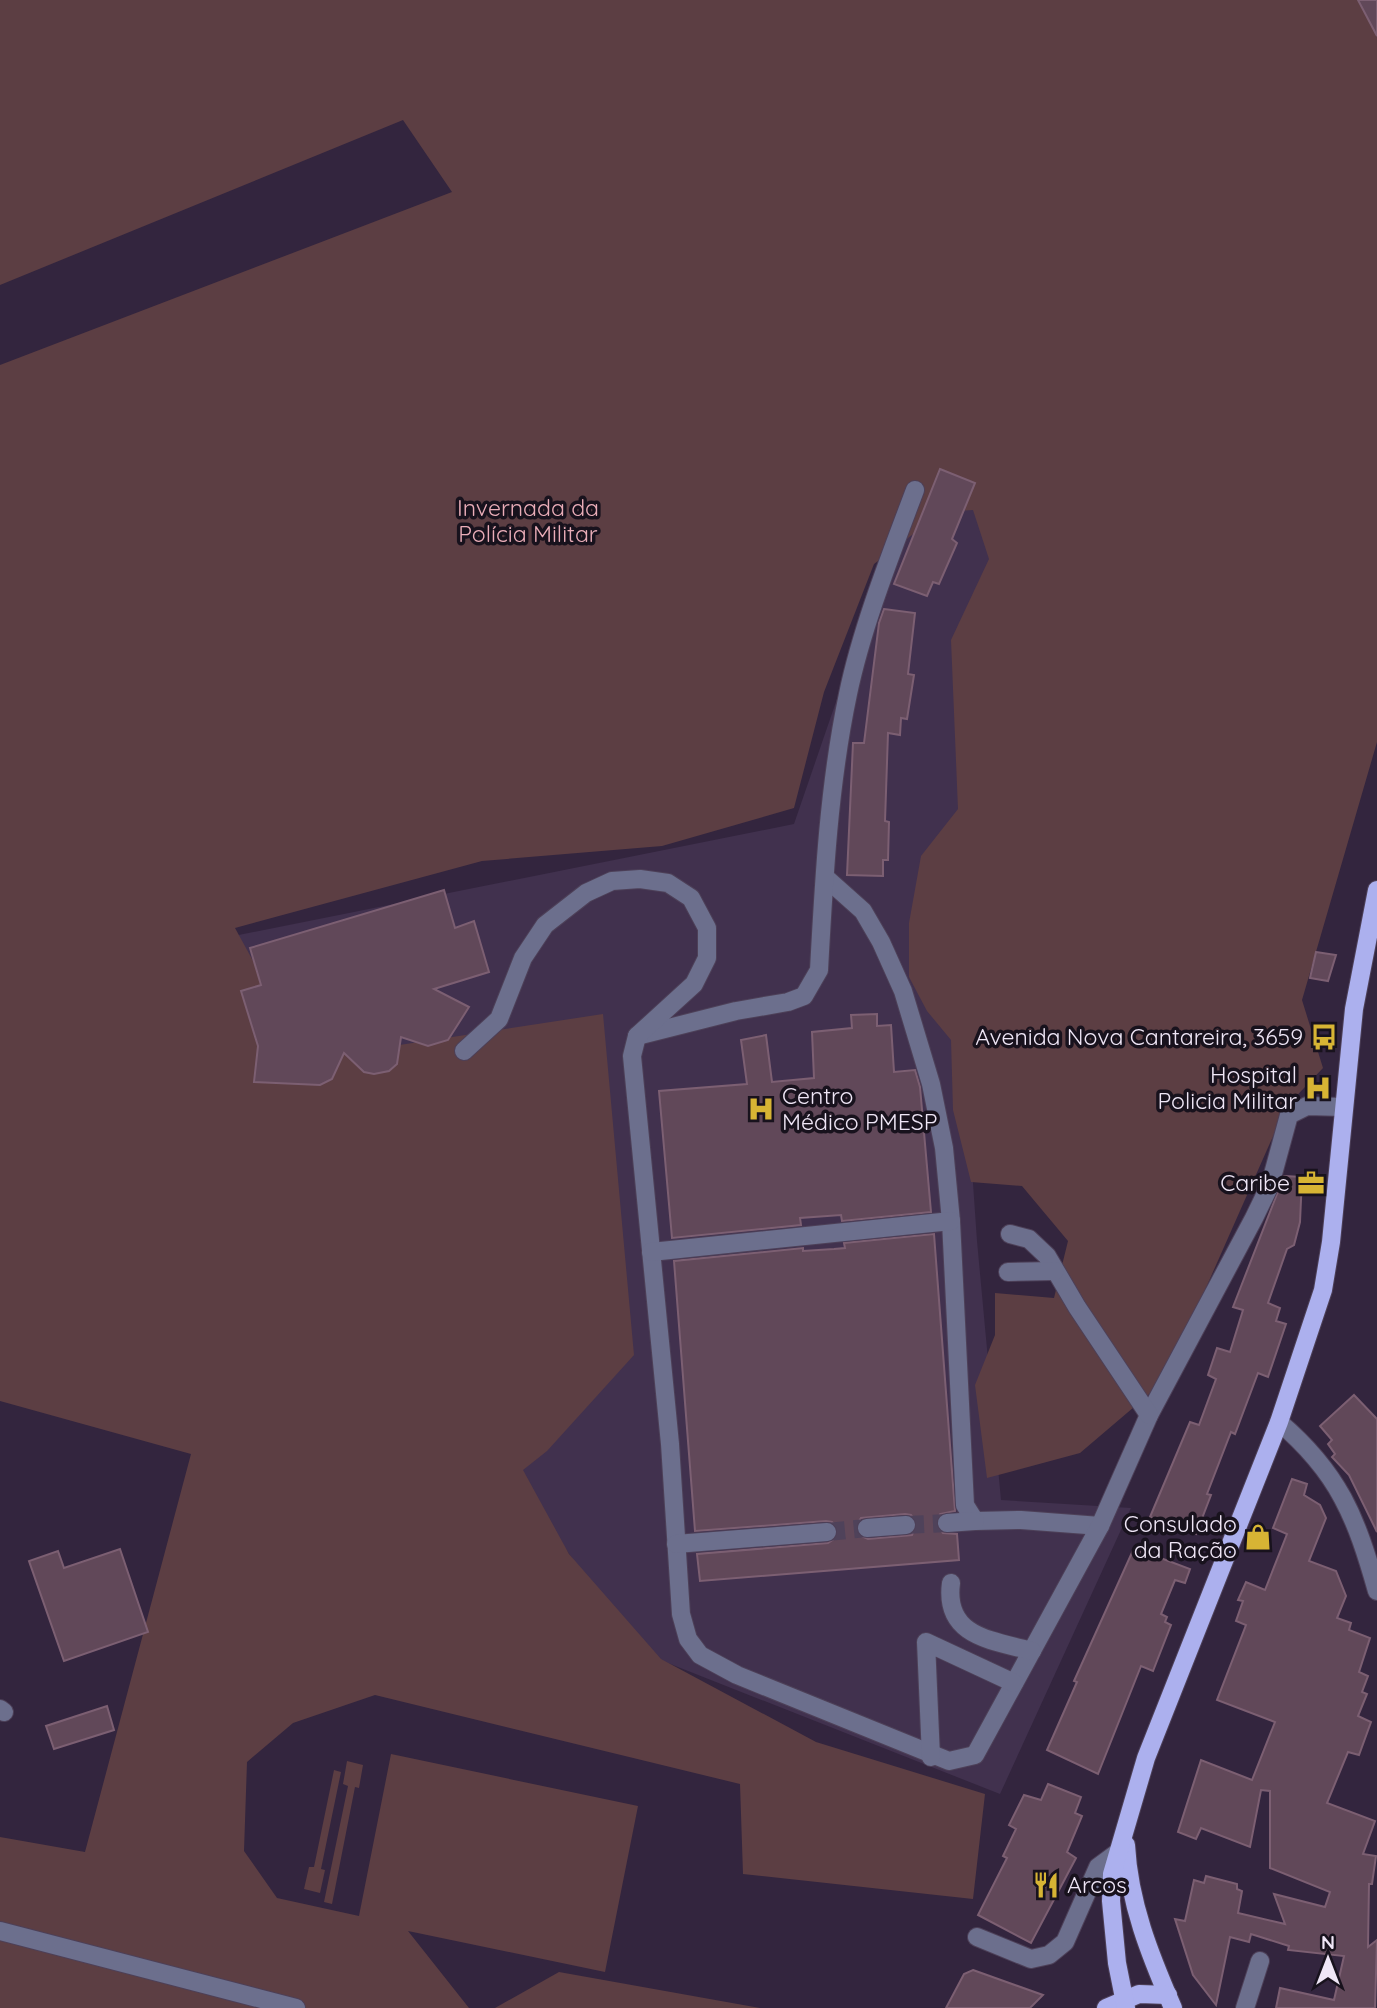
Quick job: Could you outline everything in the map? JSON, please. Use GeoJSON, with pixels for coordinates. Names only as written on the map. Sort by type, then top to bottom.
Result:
{"type":"FeatureCollection","features":[{"type":"Feature","properties":{"kind":"main road"},"geometry":{"type":"LineString","coordinates":[[1125,2003],[1111,1901],[1117,1853],[1146,1758],[1279,1422],[1323,1290],[1331,1242],[1343,1107],[1370,955],[1377,890]]}},
{"type":"Feature","properties":{"kind":"main road"},"geometry":{"type":"LineString","coordinates":[[1125,1833],[1131,1888],[1154,1968],[1170,2001]]}},
{"type":"Feature","properties":{"kind":"main road"},"geometry":{"type":"LineString","coordinates":[[1106,2008],[1125,2003],[1139,1994],[1170,2001]]}},
{"type":"Feature","properties":{"kind":"street"},"geometry":{"type":"LineString","coordinates":[[637,1036],[736,1011],[788,1002],[804,996],[819,970],[830,804],[848,691],[889,559],[915,490]]}},
{"type":"Feature","properties":{"kind":"street"},"geometry":{"type":"LineString","coordinates":[[826,878],[863,911],[904,991],[918,1034],[944,1148],[951,1221],[965,1505],[975,1521]]}},
{"type":"Feature","properties":{"kind":"street"},"geometry":{"type":"LineString","coordinates":[[464,1051],[499,1018],[523,958],[545,925],[586,894],[612,881],[640,879],[668,883],[691,898],[707,928],[707,958],[694,984],[637,1036],[632,1056],[681,1614],[688,1639],[700,1655],[748,1680],[949,1762],[975,1755],[1100,1526],[1149,1415],[1270,1185],[1289,1115],[1307,1105],[1343,1107]]}},
{"type":"Feature","properties":{"kind":"street"},"geometry":{"type":"LineString","coordinates":[[651,1252],[951,1221]]}},
{"type":"Feature","properties":{"kind":"street"},"geometry":{"type":"LineString","coordinates":[[1010,1234],[1029,1239],[1047,1256],[1149,1415]]}},
{"type":"Feature","properties":{"kind":"street"},"geometry":{"type":"LineString","coordinates":[[1008,1272],[1055,1270]]}},
{"type":"Feature","properties":{"kind":"street"},"geometry":{"type":"LineString","coordinates":[[1279,1422],[1327,1469],[1347,1503],[1377,1591]]}},
{"type":"Feature","properties":{"kind":"street"},"geometry":{"type":"LineString","coordinates":[[947,1523],[1021,1520],[1100,1526]]}},
{"type":"Feature","properties":{"kind":"street"},"geometry":{"type":"LineString","coordinates":[[867,1528],[906,1525]]}},
{"type":"Feature","properties":{"kind":"street"},"geometry":{"type":"LineString","coordinates":[[676,1544],[827,1532]]}},
{"type":"Feature","properties":{"kind":"street"},"geometry":{"type":"LineString","coordinates":[[951,1583],[948,1603],[958,1624],[989,1640],[1032,1651]]}},
{"type":"Feature","properties":{"kind":"street"},"geometry":{"type":"LineString","coordinates":[[931,1756],[926,1642],[1014,1683]]}},
{"type":"Feature","properties":{"kind":"street"},"geometry":{"type":"LineString","coordinates":[[977,1937],[1031,1959],[1049,1955],[1065,1942],[1098,1867],[1117,1853]]}},
{"type":"Feature","properties":{"kind":"street"},"geometry":{"type":"LineString","coordinates":[[0,1931],[296,2008]]}},
{"type":"Feature","properties":{"kind":"street"},"geometry":{"type":"LineString","coordinates":[[1245,2008],[1260,1961]]}},
{"type":"Feature","properties":{"kind":"shaded area","name":"Centro Médico PMESP"},"geometry":{"type":"Polygon","coordinates":[[[925,443],[1095,499],[959,981],[977,1241],[1001,1500],[1131,1508],[1000,1794],[635,1650],[478,1421],[259,1129],[179,947],[794,824],[925,443]]]}},
{"type":"Feature","properties":{"kind":"green space","name":"Invernada da Polícia Militar"},"geometry":{"type":"Polygon","coordinates":[[[0,0],[1377,0],[1377,742],[1302,1000],[1323,1068],[1286,1107],[1197,1308],[1154,1390],[1080,1453],[987,1478],[975,1385],[995,1335],[995,1293],[1054,1298],[1068,1241],[1022,1186],[971,1182],[953,1110],[951,1040],[927,1011],[909,977],[909,923],[921,856],[958,809],[951,640],[989,559],[973,510],[942,512],[874,564],[824,692],[794,808],[662,846],[482,861],[235,928],[307,1059],[603,1014],[634,1355],[547,1451],[523,1470],[569,1554],[661,1659],[816,1742],[985,1794],[973,1899],[743,1874],[740,1784],[375,1695],[293,1723],[247,1762],[244,1851],[277,1898],[359,1916],[391,1754],[638,1806],[605,1972],[408,1931],[469,2008],[0,2008],[0,1837],[85,1852],[191,1454],[0,1401],[0,365],[452,192],[403,120],[0,285],[0,0]]]}},
{"type":"Feature","properties":{"kind":"green space"},"geometry":{"type":"Polygon","coordinates":[[[347,1761],[363,1765],[359,1788],[355,1787],[332,1904],[324,1902],[348,1786],[343,1784],[347,1761]]]}},
{"type":"Feature","properties":{"kind":"green space"},"geometry":{"type":"Polygon","coordinates":[[[334,1770],[341,1772],[321,1869],[325,1870],[320,1893],[304,1889],[309,1867],[314,1867],[334,1770]]]}},
{"type":"Feature","properties":{"kind":"green space"},"geometry":{"type":"Polygon","coordinates":[[[559,1972],[760,2008],[495,2008],[559,1972]]]}},
{"type":"Feature","properties":{"kind":"building"},"geometry":{"type":"Polygon","coordinates":[[[1358,0],[1377,0],[1377,36],[1358,0]]]}},
{"type":"Feature","properties":{"kind":"building"},"geometry":{"type":"Polygon","coordinates":[[[940,469],[975,483],[952,539],[957,543],[939,584],[933,582],[927,596],[894,584],[940,469]]]}},
{"type":"Feature","properties":{"kind":"building"},"geometry":{"type":"Polygon","coordinates":[[[884,609],[915,613],[908,674],[914,675],[907,719],[901,718],[900,735],[888,733],[885,821],[889,822],[888,860],[883,860],[883,876],[847,875],[853,743],[864,743],[879,623],[884,609]]]}},
{"type":"Feature","properties":{"kind":"building"},"geometry":{"type":"Polygon","coordinates":[[[444,890],[455,928],[474,921],[489,972],[434,989],[469,1007],[448,1040],[428,1046],[401,1037],[397,1064],[389,1071],[374,1074],[364,1072],[344,1053],[332,1079],[320,1085],[254,1082],[258,1046],[241,991],[261,985],[250,948],[444,890]]]}},
{"type":"Feature","properties":{"kind":"building"},"geometry":{"type":"Polygon","coordinates":[[[1316,952],[1336,955],[1328,981],[1310,978],[1316,952]]]}},
{"type":"Feature","properties":{"kind":"building"},"geometry":{"type":"Polygon","coordinates":[[[877,1014],[877,1026],[891,1025],[894,1072],[915,1070],[920,1087],[931,1212],[842,1221],[841,1215],[800,1218],[801,1225],[672,1238],[659,1091],[747,1084],[741,1040],[766,1035],[772,1082],[814,1078],[812,1032],[852,1028],[851,1015],[877,1014]]]}},
{"type":"Feature","properties":{"kind":"building"},"geometry":{"type":"Polygon","coordinates":[[[1284,1176],[1302,1177],[1300,1222],[1294,1245],[1287,1249],[1268,1303],[1280,1308],[1276,1321],[1286,1324],[1268,1377],[1258,1373],[1235,1434],[1231,1432],[1207,1494],[1211,1495],[1196,1534],[1150,1517],[1190,1422],[1199,1425],[1216,1379],[1208,1375],[1217,1348],[1230,1352],[1243,1310],[1233,1307],[1284,1176]]]}},
{"type":"Feature","properties":{"kind":"building"},"geometry":{"type":"Polygon","coordinates":[[[934,1234],[955,1511],[940,1514],[936,1524],[943,1533],[957,1534],[959,1560],[700,1581],[697,1554],[828,1543],[837,1537],[838,1530],[832,1522],[826,1521],[695,1531],[674,1261],[803,1248],[803,1251],[845,1248],[844,1243],[934,1234]],[[911,1515],[861,1518],[857,1524],[857,1534],[868,1539],[912,1535],[917,1523],[911,1515]]]}},
{"type":"Feature","properties":{"kind":"building"},"geometry":{"type":"Polygon","coordinates":[[[1354,1395],[1377,1419],[1377,1532],[1349,1475],[1332,1457],[1335,1454],[1328,1444],[1332,1440],[1320,1426],[1354,1395]]]}},
{"type":"Feature","properties":{"kind":"building"},"geometry":{"type":"Polygon","coordinates":[[[1292,1479],[1307,1484],[1304,1495],[1320,1505],[1326,1518],[1309,1561],[1336,1571],[1346,1596],[1337,1618],[1351,1623],[1349,1630],[1370,1638],[1359,1672],[1368,1676],[1362,1692],[1367,1694],[1358,1716],[1371,1722],[1359,1755],[1348,1752],[1327,1803],[1375,1821],[1363,1854],[1376,1856],[1372,1884],[1369,1884],[1368,1947],[1377,1940],[1375,2008],[1276,2008],[1280,1988],[1334,2000],[1344,1956],[1288,1950],[1289,1946],[1251,1934],[1249,1942],[1230,1937],[1216,2005],[1193,1975],[1175,1919],[1185,1921],[1194,1880],[1204,1883],[1206,1876],[1237,1884],[1237,1889],[1242,1891],[1238,1913],[1285,1924],[1274,1894],[1325,1907],[1330,1892],[1270,1868],[1270,1791],[1261,1790],[1250,1847],[1201,1828],[1196,1839],[1178,1832],[1201,1760],[1252,1780],[1275,1722],[1217,1700],[1246,1625],[1236,1621],[1243,1601],[1238,1600],[1246,1582],[1265,1590],[1287,1534],[1273,1528],[1292,1479]]]}},
{"type":"Feature","properties":{"kind":"building"},"geometry":{"type":"Polygon","coordinates":[[[1134,1548],[1190,1569],[1185,1583],[1175,1580],[1161,1614],[1167,1617],[1165,1622],[1171,1625],[1153,1671],[1141,1666],[1098,1774],[1047,1750],[1077,1682],[1074,1681],[1134,1548]]]}},
{"type":"Feature","properties":{"kind":"building"},"geometry":{"type":"Polygon","coordinates":[[[120,1549],[148,1632],[64,1661],[29,1561],[58,1551],[64,1568],[120,1549]]]}},
{"type":"Feature","properties":{"kind":"building"},"geometry":{"type":"Polygon","coordinates":[[[107,1706],[114,1730],[54,1749],[46,1726],[107,1706]]]}},
{"type":"Feature","properties":{"kind":"building"},"geometry":{"type":"Polygon","coordinates":[[[1048,1784],[1081,1797],[1075,1813],[1082,1816],[1067,1852],[1076,1858],[1031,1943],[978,1915],[1007,1858],[1003,1856],[1016,1829],[1009,1825],[1024,1795],[1041,1800],[1048,1784]]]}},
{"type":"Feature","properties":{"kind":"building"},"geometry":{"type":"Polygon","coordinates":[[[973,1970],[1043,1995],[1030,2008],[946,2008],[964,1974],[973,1970]]]}},
{"type":"Feature","properties":{"kind":"tunnel"},"geometry":{"type":"LineString","coordinates":[[906,1525],[947,1523]]}},
{"type":"Feature","properties":{"kind":"tunnel"},"geometry":{"type":"LineString","coordinates":[[827,1532],[867,1528]]}},
{"type":"Feature","properties":{"kind":"place","name":"Avenida Nova Cantareira, 3659"},"geometry":{"type":"Point","coordinates":[1324,1037]}},
{"type":"Feature","properties":{"kind":"place","name":"Hospital Policia Militar"},"geometry":{"type":"Point","coordinates":[1318,1088]}},
{"type":"Feature","properties":{"kind":"place","name":"Centro Médico PMESP"},"geometry":{"type":"Point","coordinates":[761,1109]}},
{"type":"Feature","properties":{"kind":"place","name":"Caribe"},"geometry":{"type":"Point","coordinates":[1311,1183]}},
{"type":"Feature","properties":{"kind":"place","name":"Consulado da Ração"},"geometry":{"type":"Point","coordinates":[1258,1537]}},
{"type":"Feature","properties":{"kind":"place","name":"Arcos"},"geometry":{"type":"Point","coordinates":[1046,1885]}}]}
